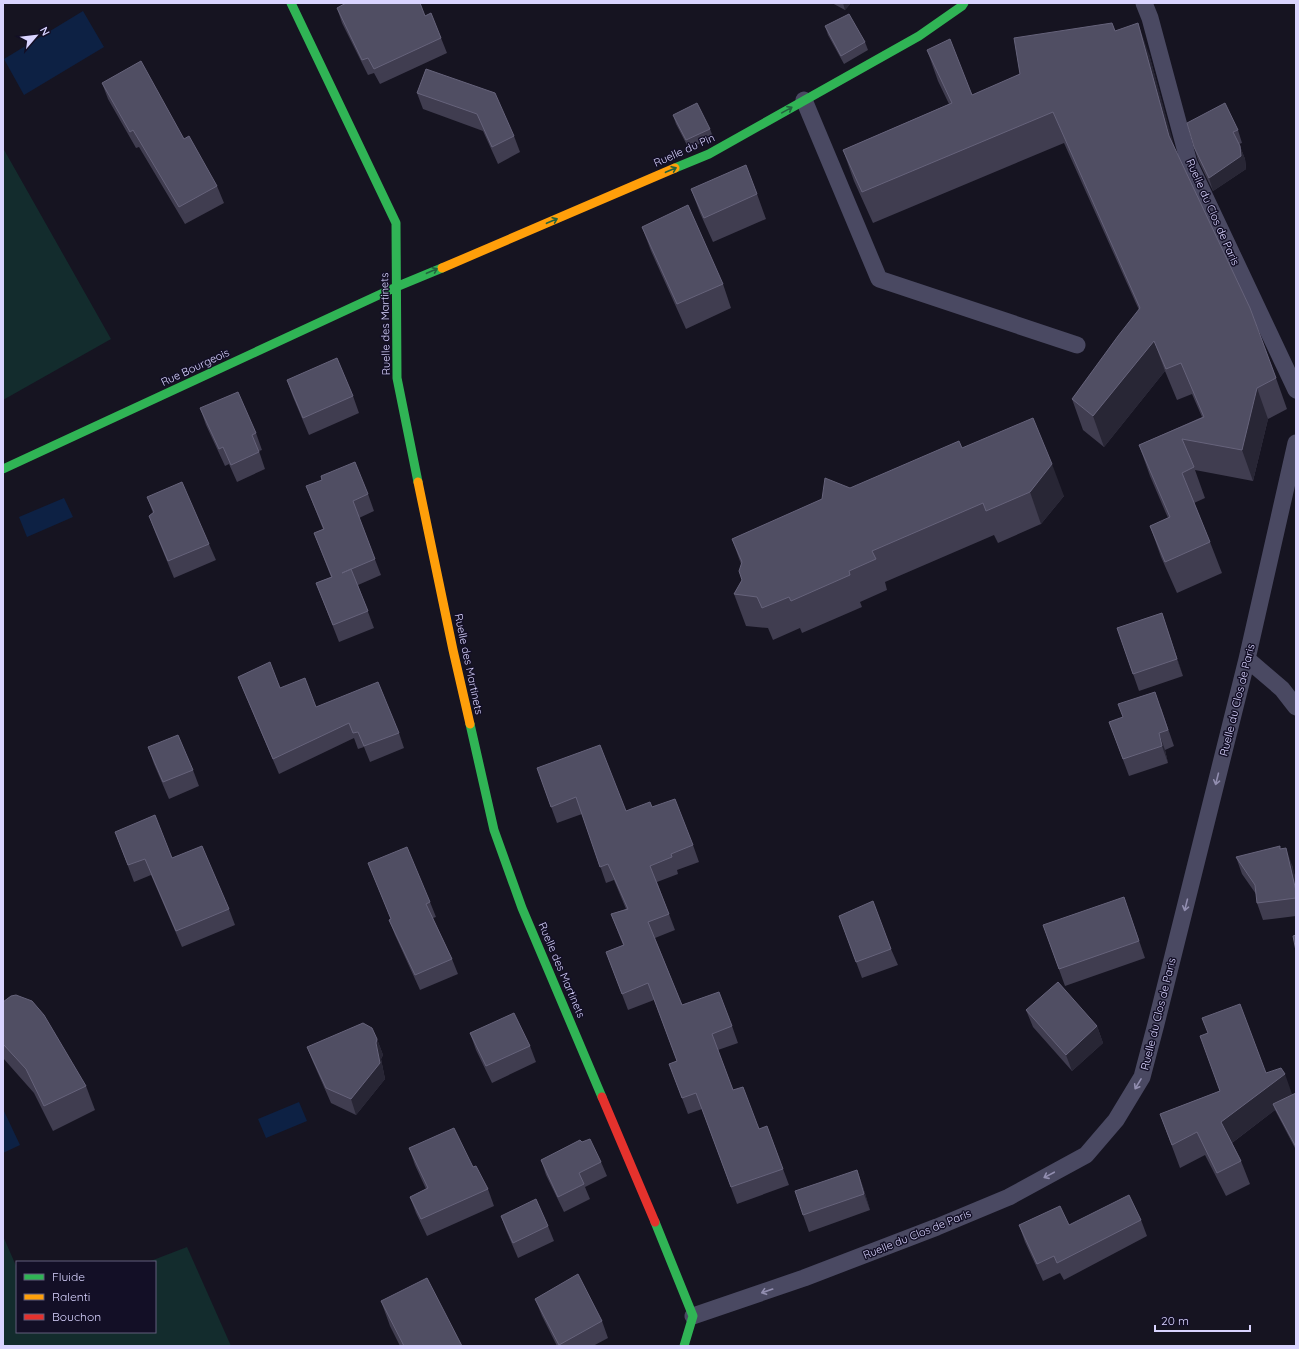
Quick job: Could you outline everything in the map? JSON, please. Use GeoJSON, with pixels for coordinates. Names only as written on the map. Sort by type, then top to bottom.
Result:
{"type":"FeatureCollection","features":[{"type":"Feature","properties":{"kind":"street","name":"Ruelle des Martinets"},"geometry":{"type":"LineString","coordinates":[[291,3],[396,223],[397,378],[453,650],[494,830],[522,908],[661,1237],[692,1316]]}},
{"type":"Feature","properties":{"kind":"street","name":"Ruelle du Pin"},"geometry":{"type":"LineString","coordinates":[[396,287],[709,154],[919,36],[962,6],[964,3]]}},
{"type":"Feature","properties":{"kind":"street","name":"Rue Bourgeois"},"geometry":{"type":"LineString","coordinates":[[3,469],[396,287]]}},
{"type":"Feature","properties":{"kind":"street"},"geometry":{"type":"LineString","coordinates":[[684,1346],[692,1316]]}},
{"type":"Feature","properties":{"kind":"lane","name":"Ruelle du Clos de Paris"},"geometry":{"type":"LineString","coordinates":[[1144,3],[1150,18],[1189,163],[1296,390]]}},
{"type":"Feature","properties":{"kind":"lane"},"geometry":{"type":"LineString","coordinates":[[804,100],[878,279],[1077,345]]}},
{"type":"Feature","properties":{"kind":"lane","name":"Ruelle du Clos de Paris"},"geometry":{"type":"LineString","coordinates":[[692,1316],[804,1278],[937,1227],[1009,1197],[1086,1155],[1116,1120],[1142,1077],[1247,659],[1296,443]]}},
{"type":"Feature","properties":{"kind":"lane"},"geometry":{"type":"LineString","coordinates":[[1247,659],[1282,689],[1296,707]]}},
{"type":"Feature","properties":{"kind":"green space"},"geometry":{"type":"Polygon","coordinates":[[[3,148],[111,339],[3,400],[3,148]]]}},
{"type":"Feature","properties":{"kind":"green space"},"geometry":{"type":"Polygon","coordinates":[[[3,1236],[16,1266],[16,1333],[156,1333],[156,1261],[151,1261],[187,1247],[231,1346],[3,1346],[3,1236]]]}},
{"type":"Feature","properties":{"kind":"water"},"geometry":{"type":"Polygon","coordinates":[[[83,11],[104,47],[24,95],[4,59],[83,11]]]}},
{"type":"Feature","properties":{"kind":"water"},"geometry":{"type":"Polygon","coordinates":[[[64,498],[73,517],[27,537],[19,517],[64,498]]]}},
{"type":"Feature","properties":{"kind":"water"},"geometry":{"type":"Polygon","coordinates":[[[299,1102],[307,1121],[266,1138],[258,1119],[299,1102]]]}},
{"type":"Feature","properties":{"kind":"water"},"geometry":{"type":"Polygon","coordinates":[[[3,1109],[20,1145],[3,1153],[3,1109]]]}},
{"type":"Feature","properties":{"kind":"building"},"geometry":{"type":"Polygon","coordinates":[[[346,3],[420,3],[425,16],[431,13],[441,38],[374,69],[368,58],[362,60],[337,8],[346,3]]]}},
{"type":"Feature","properties":{"kind":"building"},"geometry":{"type":"Polygon","coordinates":[[[849,14],[865,42],[841,56],[825,26],[849,14]]]}},
{"type":"Feature","properties":{"kind":"building"},"geometry":{"type":"Polygon","coordinates":[[[1112,23],[1115,31],[1138,23],[1169,136],[1250,308],[1276,378],[1257,388],[1242,450],[1182,439],[1194,467],[1182,473],[1210,542],[1165,562],[1150,526],[1170,517],[1139,445],[1204,417],[1181,363],[1166,369],[1154,341],[1093,416],[1072,399],[1140,308],[1053,112],[862,192],[843,150],[952,103],[927,50],[950,39],[972,95],[1020,74],[1014,38],[1112,23]]]}},
{"type":"Feature","properties":{"kind":"building"},"geometry":{"type":"Polygon","coordinates":[[[141,61],[184,139],[189,136],[217,186],[179,207],[133,130],[130,132],[102,83],[141,61]]]}},
{"type":"Feature","properties":{"kind":"building"},"geometry":{"type":"Polygon","coordinates":[[[426,69],[495,93],[514,136],[492,147],[477,114],[417,93],[426,69]]]}},
{"type":"Feature","properties":{"kind":"building"},"geometry":{"type":"Polygon","coordinates":[[[697,103],[710,129],[686,140],[673,115],[697,103]]]}},
{"type":"Feature","properties":{"kind":"building"},"geometry":{"type":"Polygon","coordinates":[[[1225,103],[1238,130],[1233,132],[1240,146],[1241,156],[1209,178],[1194,147],[1187,123],[1225,103]]]}},
{"type":"Feature","properties":{"kind":"building"},"geometry":{"type":"Polygon","coordinates":[[[746,165],[757,194],[704,218],[691,189],[746,165]]]}},
{"type":"Feature","properties":{"kind":"building"},"geometry":{"type":"Polygon","coordinates":[[[688,205],[723,284],[677,304],[642,227],[688,205]]]}},
{"type":"Feature","properties":{"kind":"building"},"geometry":{"type":"Polygon","coordinates":[[[337,358],[353,396],[303,418],[287,380],[337,358]]]}},
{"type":"Feature","properties":{"kind":"building"},"geometry":{"type":"Polygon","coordinates":[[[238,392],[256,433],[252,435],[259,452],[231,465],[223,447],[219,449],[200,408],[238,392]]]}},
{"type":"Feature","properties":{"kind":"building"},"geometry":{"type":"Polygon","coordinates":[[[1033,418],[1052,464],[1030,492],[986,511],[983,503],[872,551],[876,559],[849,571],[850,575],[791,601],[789,597],[762,608],[757,597],[734,594],[742,580],[739,571],[742,562],[732,539],[822,499],[825,478],[850,488],[959,441],[962,448],[1033,418]]]}},
{"type":"Feature","properties":{"kind":"building"},"geometry":{"type":"Polygon","coordinates":[[[355,462],[368,494],[353,501],[375,559],[351,569],[368,611],[333,625],[316,583],[332,577],[314,533],[324,529],[306,486],[322,480],[321,476],[355,462]]]}},
{"type":"Feature","properties":{"kind":"building"},"geometry":{"type":"Polygon","coordinates":[[[182,482],[209,544],[168,561],[149,516],[154,512],[147,497],[182,482]]]}},
{"type":"Feature","properties":{"kind":"building"},"geometry":{"type":"Polygon","coordinates":[[[1162,613],[1177,659],[1133,674],[1117,628],[1162,613]]]}},
{"type":"Feature","properties":{"kind":"building"},"geometry":{"type":"Polygon","coordinates":[[[270,662],[280,688],[305,678],[316,707],[378,682],[399,733],[364,746],[358,732],[353,733],[349,723],[273,759],[238,677],[270,662]]]}},
{"type":"Feature","properties":{"kind":"building"},"geometry":{"type":"Polygon","coordinates":[[[1155,692],[1168,730],[1159,733],[1162,746],[1123,759],[1109,722],[1123,717],[1118,704],[1155,692]]]}},
{"type":"Feature","properties":{"kind":"building"},"geometry":{"type":"Polygon","coordinates":[[[178,735],[193,770],[163,782],[148,747],[178,735]]]}},
{"type":"Feature","properties":{"kind":"building"},"geometry":{"type":"Polygon","coordinates":[[[600,745],[626,811],[650,802],[652,807],[675,799],[693,845],[671,854],[672,857],[650,866],[669,914],[648,922],[682,1005],[719,992],[732,1026],[712,1034],[733,1090],[743,1087],[759,1129],[767,1126],[783,1169],[731,1187],[696,1093],[682,1098],[669,1064],[677,1061],[648,983],[622,994],[606,952],[624,945],[611,914],[628,909],[608,864],[600,867],[576,797],[551,807],[537,768],[600,745]]]}},
{"type":"Feature","properties":{"kind":"building"},"geometry":{"type":"Polygon","coordinates":[[[155,815],[172,858],[202,846],[229,909],[176,931],[145,859],[128,865],[115,832],[155,815]]]}},
{"type":"Feature","properties":{"kind":"building"},"geometry":{"type":"Polygon","coordinates":[[[1280,846],[1280,849],[1286,848],[1296,891],[1296,898],[1257,903],[1255,885],[1236,857],[1280,846]]]}},
{"type":"Feature","properties":{"kind":"building"},"geometry":{"type":"Polygon","coordinates":[[[407,847],[430,902],[426,904],[452,959],[415,975],[389,920],[391,919],[368,863],[407,847]]]}},
{"type":"Feature","properties":{"kind":"building"},"geometry":{"type":"Polygon","coordinates":[[[1124,897],[1139,941],[1059,969],[1043,925],[1124,897]]]}},
{"type":"Feature","properties":{"kind":"building"},"geometry":{"type":"Polygon","coordinates":[[[873,901],[891,949],[856,962],[839,916],[873,901]]]}},
{"type":"Feature","properties":{"kind":"building"},"geometry":{"type":"Polygon","coordinates":[[[1296,935],[1296,951],[1293,936],[1296,935]]]}},
{"type":"Feature","properties":{"kind":"building"},"geometry":{"type":"Polygon","coordinates":[[[1058,982],[1097,1026],[1066,1055],[1026,1010],[1058,982]]]}},
{"type":"Feature","properties":{"kind":"building"},"geometry":{"type":"Polygon","coordinates":[[[16,995],[32,1001],[44,1015],[86,1086],[44,1106],[26,1069],[3,1044],[3,1002],[11,996],[16,995]]]}},
{"type":"Feature","properties":{"kind":"building"},"geometry":{"type":"Polygon","coordinates":[[[1240,1004],[1266,1073],[1281,1068],[1285,1074],[1221,1122],[1241,1161],[1217,1173],[1197,1132],[1172,1145],[1160,1114],[1220,1091],[1200,1036],[1208,1033],[1202,1018],[1240,1004]]]}},
{"type":"Feature","properties":{"kind":"building"},"geometry":{"type":"Polygon","coordinates":[[[514,1013],[530,1046],[486,1066],[470,1033],[514,1013]]]}},
{"type":"Feature","properties":{"kind":"building"},"geometry":{"type":"Polygon","coordinates":[[[363,1023],[372,1028],[377,1039],[376,1043],[380,1063],[351,1099],[326,1088],[307,1047],[363,1023]]]}},
{"type":"Feature","properties":{"kind":"building"},"geometry":{"type":"Polygon","coordinates":[[[1296,1093],[1296,1147],[1273,1104],[1296,1093]]]}},
{"type":"Feature","properties":{"kind":"building"},"geometry":{"type":"Polygon","coordinates":[[[454,1128],[473,1167],[476,1166],[488,1189],[421,1219],[410,1197],[428,1188],[409,1148],[454,1128]]]}},
{"type":"Feature","properties":{"kind":"building"},"geometry":{"type":"Polygon","coordinates":[[[590,1139],[601,1162],[579,1173],[584,1184],[558,1197],[541,1160],[580,1140],[582,1142],[590,1139]]]}},
{"type":"Feature","properties":{"kind":"building"},"geometry":{"type":"Polygon","coordinates":[[[857,1170],[864,1194],[803,1215],[795,1191],[857,1170]]]}},
{"type":"Feature","properties":{"kind":"building"},"geometry":{"type":"Polygon","coordinates":[[[1129,1195],[1141,1220],[1057,1263],[1054,1256],[1037,1264],[1019,1225],[1060,1206],[1069,1225],[1129,1195]]]}},
{"type":"Feature","properties":{"kind":"building"},"geometry":{"type":"Polygon","coordinates":[[[536,1199],[548,1226],[513,1243],[501,1216],[536,1199]]]}},
{"type":"Feature","properties":{"kind":"building"},"geometry":{"type":"Polygon","coordinates":[[[578,1274],[602,1321],[559,1345],[535,1299],[578,1274]]]}},
{"type":"Feature","properties":{"kind":"building"},"geometry":{"type":"Polygon","coordinates":[[[427,1278],[462,1346],[404,1346],[381,1301],[427,1278]]]}},
{"type":"Feature","properties":{"kind":"traffic: fast"},"geometry":{"type":"LineString","coordinates":[[291,3],[396,223],[397,378],[418,482]]}},
{"type":"Feature","properties":{"kind":"traffic: fast"},"geometry":{"type":"LineString","coordinates":[[675,168],[709,154],[919,36],[962,6],[964,3]]}},
{"type":"Feature","properties":{"kind":"traffic: fast"},"geometry":{"type":"LineString","coordinates":[[3,469],[396,287],[442,268]]}},
{"type":"Feature","properties":{"kind":"traffic: fast"},"geometry":{"type":"LineString","coordinates":[[470,724],[494,830],[522,908],[602,1097]]}},
{"type":"Feature","properties":{"kind":"traffic: fast"},"geometry":{"type":"LineString","coordinates":[[655,1222],[693,1316],[684,1346]]}},
{"type":"Feature","properties":{"kind":"traffic: slow"},"geometry":{"type":"LineString","coordinates":[[442,268],[675,168]]}},
{"type":"Feature","properties":{"kind":"traffic: slow"},"geometry":{"type":"LineString","coordinates":[[418,482],[470,724]]}},
{"type":"Feature","properties":{"kind":"traffic: jam"},"geometry":{"type":"LineString","coordinates":[[602,1097],[655,1222]]}}]}
